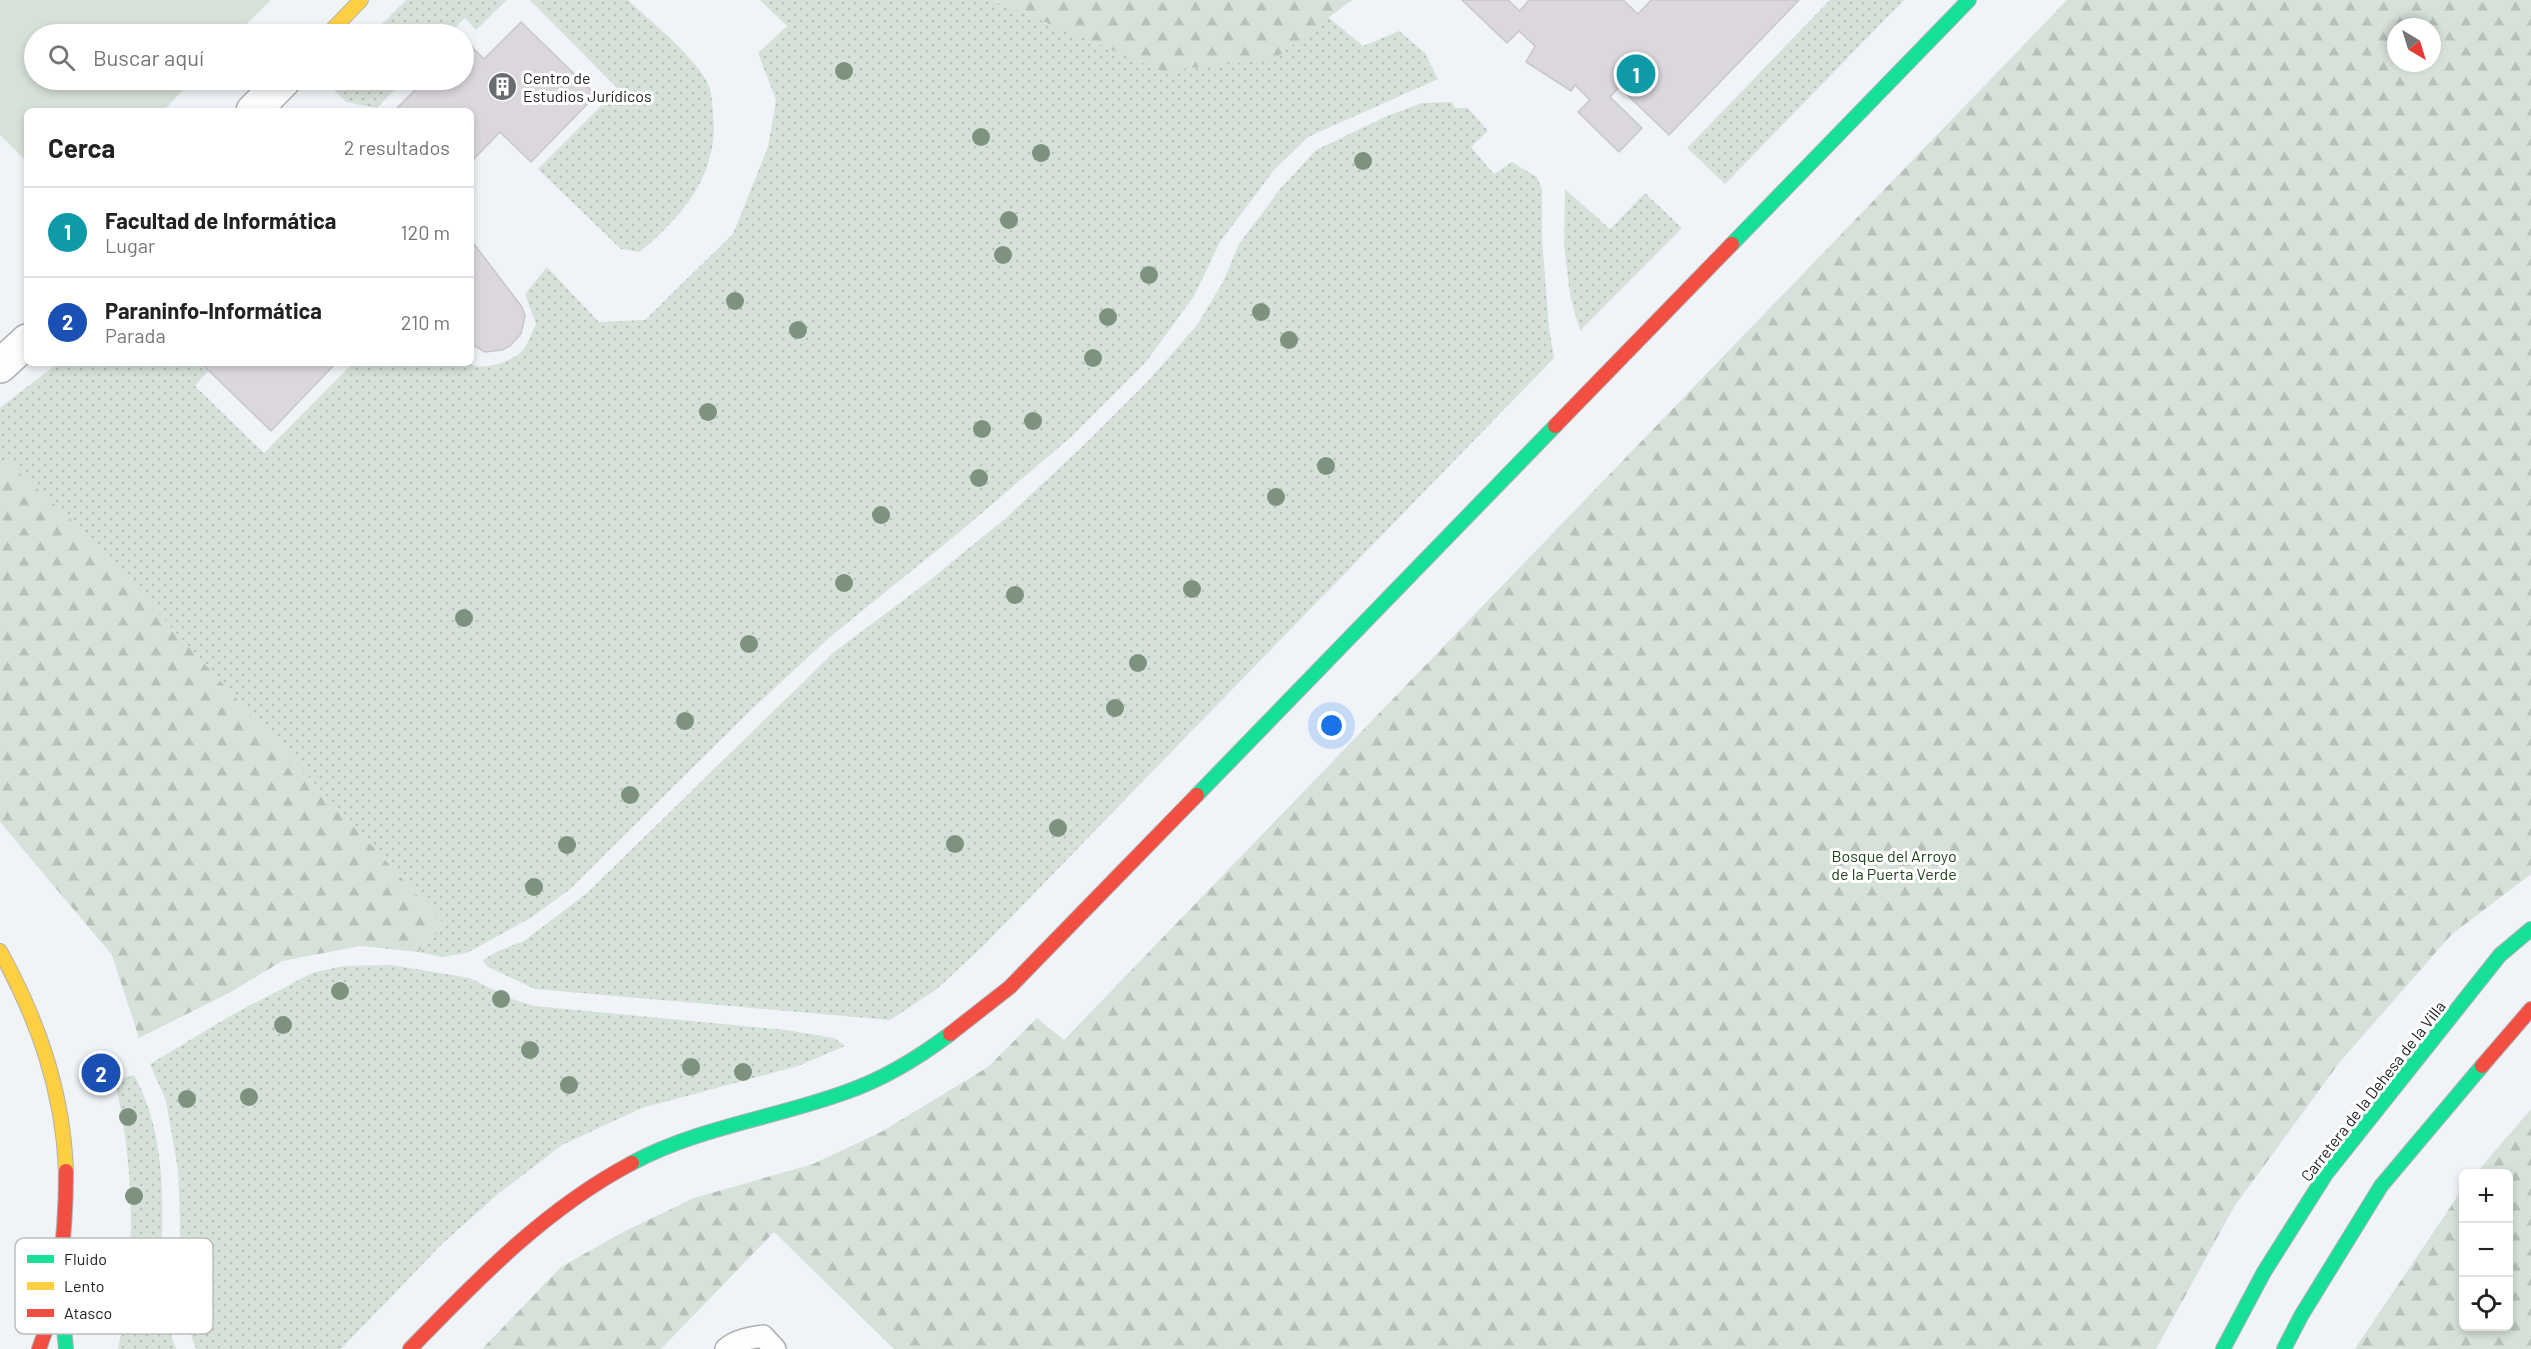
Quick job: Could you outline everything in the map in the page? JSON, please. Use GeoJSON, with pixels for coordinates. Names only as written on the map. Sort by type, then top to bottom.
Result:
{"type":"FeatureCollection","features":[{"type":"Feature","properties":{"kind":"street"},"geometry":{"type":"LineString","coordinates":[[338,24],[361,0]]}},
{"type":"Feature","properties":{"kind":"street"},"geometry":{"type":"LineString","coordinates":[[410,1349],[523,1236],[604,1178],[644,1156],[693,1138],[849,1092],[920,1056],[956,1032],[1010,987],[1969,0]]}},
{"type":"Feature","properties":{"kind":"street"},"geometry":{"type":"LineString","coordinates":[[256,108],[274,90]]}},
{"type":"Feature","properties":{"kind":"street"},"geometry":{"type":"LineString","coordinates":[[0,366],[24,344]]}},
{"type":"Feature","properties":{"kind":"street","name":"Carretera de la Dehesa de la Villa"},"geometry":{"type":"LineString","coordinates":[[2223,1349],[2264,1272],[2326,1174],[2500,955],[2531,929]]}},
{"type":"Feature","properties":{"kind":"street"},"geometry":{"type":"LineString","coordinates":[[0,951],[26,1000],[42,1040],[54,1081],[63,1124],[67,1166],[63,1238]]}},
{"type":"Feature","properties":{"kind":"street"},"geometry":{"type":"LineString","coordinates":[[2284,1349],[2301,1316],[2381,1186],[2531,1009]]}},
{"type":"Feature","properties":{"kind":"street"},"geometry":{"type":"LineString","coordinates":[[39,1349],[43,1334]]}},
{"type":"Feature","properties":{"kind":"street"},"geometry":{"type":"LineString","coordinates":[[65,1334],[66,1349]]}},
{"type":"Feature","properties":{"kind":"lane"},"geometry":{"type":"LineString","coordinates":[[726,1349],[731,1344],[762,1336],[776,1349]]}},
{"type":"Feature","properties":{"kind":"green space"},"geometry":{"type":"Polygon","coordinates":[[[0,0],[271,0],[247,24],[24,24],[24,90],[183,90],[166,108],[24,108],[24,159],[0,135],[0,0]]]}},
{"type":"Feature","properties":{"kind":"green space"},"geometry":{"type":"Polygon","coordinates":[[[406,0],[507,0],[476,30],[474,24],[470,24],[465,18],[459,24],[382,24],[406,0]]]}},
{"type":"Feature","properties":{"kind":"green space"},"geometry":{"type":"Polygon","coordinates":[[[530,0],[628,0],[684,52],[709,86],[714,135],[711,155],[704,174],[695,192],[671,224],[640,252],[621,249],[538,169],[618,89],[530,0]]]}},
{"type":"Feature","properties":{"kind":"green space"},"geometry":{"type":"Polygon","coordinates":[[[760,0],[993,0],[998,3],[1274,59],[1328,17],[1363,46],[1399,31],[1425,53],[1438,79],[1308,137],[1274,170],[1220,242],[1194,296],[1146,362],[1071,437],[962,530],[830,637],[752,709],[569,890],[532,917],[467,953],[443,957],[418,952],[445,925],[72,520],[10,464],[0,459],[0,408],[54,366],[204,366],[209,370],[195,386],[264,453],[350,366],[489,366],[512,358],[527,345],[536,324],[525,294],[547,267],[599,322],[645,320],[733,234],[768,147],[776,100],[758,53],[787,26],[760,0]]]}},
{"type":"Feature","properties":{"kind":"green space"},"geometry":{"type":"Polygon","coordinates":[[[993,0],[1352,0],[1274,59],[1162,71],[993,0]]]}},
{"type":"Feature","properties":{"kind":"green space"},"geometry":{"type":"Polygon","coordinates":[[[1830,0],[1904,0],[1725,184],[1687,148],[1830,0]]]}},
{"type":"Feature","properties":{"kind":"green space","name":"Bosque del Arroyo de la Puerta Verde"},"geometry":{"type":"Polygon","coordinates":[[[2067,0],[2531,0],[2531,874],[2451,935],[2339,1063],[2234,1207],[2156,1349],[894,1349],[774,1232],[661,1349],[482,1349],[561,1267],[623,1232],[694,1198],[813,1164],[881,1132],[988,1067],[1037,1018],[1064,1040],[2067,0]]]}},
{"type":"Feature","properties":{"kind":"green space"},"geometry":{"type":"Polygon","coordinates":[[[334,90],[394,90],[377,108],[346,102],[334,90]]]}},
{"type":"Feature","properties":{"kind":"green space"},"geometry":{"type":"Polygon","coordinates":[[[1452,102],[1455,108],[1468,108],[1488,131],[1471,147],[1494,174],[1512,162],[1537,177],[1542,189],[1542,239],[1549,327],[1554,358],[983,946],[937,989],[890,1020],[535,989],[486,966],[483,960],[498,951],[524,941],[587,893],[834,652],[925,584],[1007,517],[1087,442],[1148,381],[1197,325],[1223,282],[1239,244],[1281,188],[1316,150],[1387,116],[1422,103],[1452,102]]]}},
{"type":"Feature","properties":{"kind":"green space"},"geometry":{"type":"Polygon","coordinates":[[[1565,189],[1610,229],[1645,193],[1682,228],[1580,331],[1570,295],[1564,245],[1565,189]]]}},
{"type":"Feature","properties":{"kind":"green space"},"geometry":{"type":"Polygon","coordinates":[[[0,459],[10,464],[72,520],[445,925],[418,952],[360,946],[282,961],[231,992],[139,1038],[112,955],[0,822],[0,459]]]}},
{"type":"Feature","properties":{"kind":"green space"},"geometry":{"type":"Polygon","coordinates":[[[391,965],[470,978],[512,999],[535,1006],[786,1030],[834,1038],[845,1046],[798,1066],[642,1108],[562,1145],[497,1195],[442,1244],[341,1349],[196,1349],[190,1334],[213,1334],[213,1238],[180,1238],[178,1170],[166,1101],[150,1064],[230,1016],[312,973],[343,966],[391,965]]]}},
{"type":"Feature","properties":{"kind":"green space"},"geometry":{"type":"Polygon","coordinates":[[[134,1075],[143,1093],[155,1131],[161,1171],[162,1238],[130,1238],[127,1153],[116,1087],[122,1079],[134,1075]]]}},
{"type":"Feature","properties":{"kind":"green space"},"geometry":{"type":"Polygon","coordinates":[[[2531,1109],[2531,1349],[2355,1349],[2459,1194],[2459,1331],[2513,1331],[2513,1169],[2479,1169],[2531,1109]]]}},
{"type":"Feature","properties":{"kind":"green space"},"geometry":{"type":"Polygon","coordinates":[[[121,1334],[171,1334],[176,1349],[118,1349],[121,1334]]]}},
{"type":"Feature","properties":{"kind":"building"},"geometry":{"type":"Polygon","coordinates":[[[1462,0],[1508,0],[1520,11],[1529,0],[1623,0],[1638,14],[1651,0],[1799,0],[1669,135],[1619,87],[1610,97],[1642,128],[1619,152],[1578,112],[1590,100],[1575,85],[1571,91],[1526,62],[1535,46],[1519,31],[1507,43],[1462,0]]]}},
{"type":"Feature","properties":{"kind":"building","name":"Centro de Estudios Jurídicos"},"geometry":{"type":"Polygon","coordinates":[[[521,22],[596,95],[531,162],[500,132],[474,159],[474,108],[397,108],[415,90],[474,90],[474,49],[484,59],[521,22]]]}},
{"type":"Feature","properties":{"kind":"building"},"geometry":{"type":"Polygon","coordinates":[[[474,244],[522,307],[525,316],[521,334],[510,346],[502,350],[485,352],[474,346],[474,244]]]}},
{"type":"Feature","properties":{"kind":"building"},"geometry":{"type":"Polygon","coordinates":[[[204,366],[333,366],[271,431],[204,366]]]}},
{"type":"Feature","properties":{"kind":"traffic: fast"},"geometry":{"type":"LineString","coordinates":[[1732,244],[1969,0]]}},
{"type":"Feature","properties":{"kind":"traffic: fast"},"geometry":{"type":"LineString","coordinates":[[1197,795],[1555,426]]}},
{"type":"Feature","properties":{"kind":"traffic: fast"},"geometry":{"type":"LineString","coordinates":[[2223,1349],[2264,1272],[2326,1174],[2500,955],[2531,929]]}},
{"type":"Feature","properties":{"kind":"traffic: fast"},"geometry":{"type":"LineString","coordinates":[[632,1163],[684,1140],[860,1087],[900,1067],[950,1034]]}},
{"type":"Feature","properties":{"kind":"traffic: fast"},"geometry":{"type":"LineString","coordinates":[[2284,1349],[2301,1316],[2381,1186],[2482,1066]]}},
{"type":"Feature","properties":{"kind":"traffic: fast"},"geometry":{"type":"LineString","coordinates":[[65,1334],[66,1349]]}},
{"type":"Feature","properties":{"kind":"traffic: slow"},"geometry":{"type":"LineString","coordinates":[[338,24],[361,0]]}},
{"type":"Feature","properties":{"kind":"traffic: slow"},"geometry":{"type":"LineString","coordinates":[[0,951],[26,1003],[46,1057],[60,1113],[66,1171]]}},
{"type":"Feature","properties":{"kind":"traffic: jam"},"geometry":{"type":"LineString","coordinates":[[1555,426],[1732,244]]}},
{"type":"Feature","properties":{"kind":"traffic: jam"},"geometry":{"type":"LineString","coordinates":[[950,1034],[1010,987],[1197,795]]}},
{"type":"Feature","properties":{"kind":"traffic: jam"},"geometry":{"type":"LineString","coordinates":[[2482,1066],[2531,1009]]}},
{"type":"Feature","properties":{"kind":"traffic: jam"},"geometry":{"type":"LineString","coordinates":[[410,1349],[487,1272],[541,1224],[600,1181],[632,1163]]}},
{"type":"Feature","properties":{"kind":"traffic: jam"},"geometry":{"type":"LineString","coordinates":[[63,1238],[66,1171]]}},
{"type":"Feature","properties":{"kind":"traffic: jam"},"geometry":{"type":"LineString","coordinates":[[39,1349],[44,1334]]}},
{"type":"Feature","properties":{"kind":"place","name":"Facultad de Informática"},"geometry":{"type":"Point","coordinates":[1636,74]}},
{"type":"Feature","properties":{"kind":"place","name":"Centro de Estudios Jurídicos"},"geometry":{"type":"Point","coordinates":[502,87]}},
{"type":"Feature","properties":{"kind":"place","name":"Paraninfo-Informática"},"geometry":{"type":"Point","coordinates":[101,1073]}}]}
